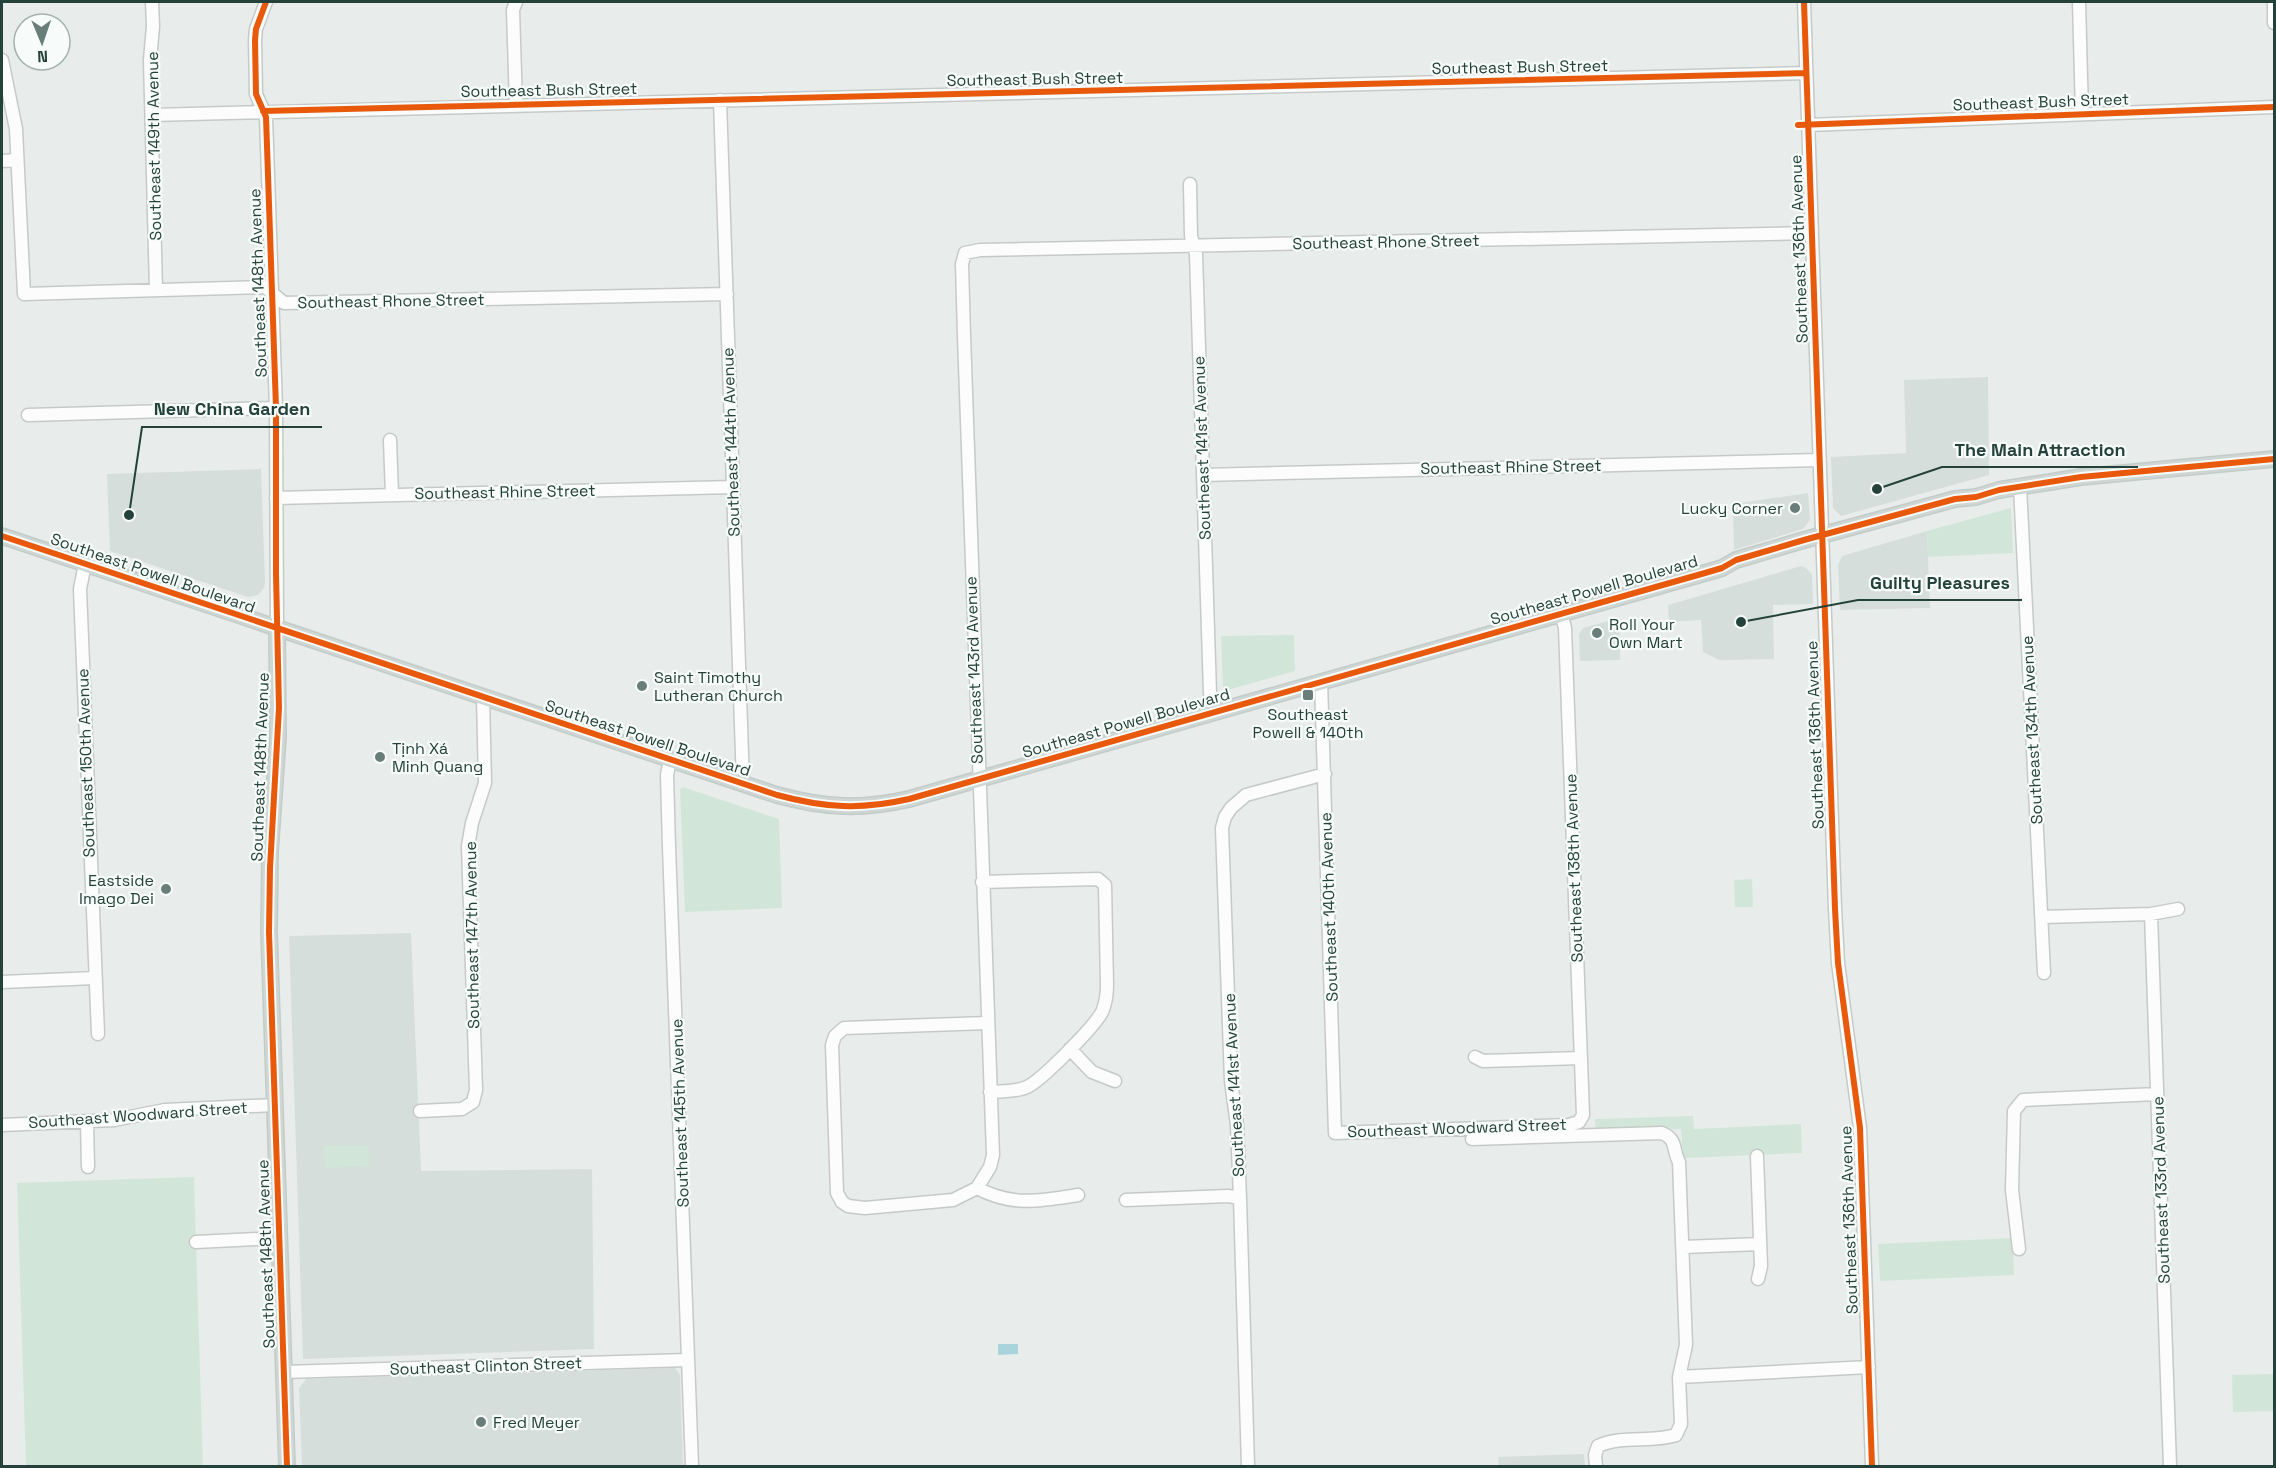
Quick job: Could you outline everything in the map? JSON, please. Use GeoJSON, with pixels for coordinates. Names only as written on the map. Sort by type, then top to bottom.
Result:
{"type":"FeatureCollection","features":[{"type":"Feature","properties":{"kind":"main road","name":"Southeast Powell Boulevard"},"geometry":{"type":"LineString","coordinates":[[2,536],[743,784],[799,801],[823,806],[848,807],[888,804],[978,780],[1722,568],[1736,560],[1822,541],[1955,499],[2081,477],[2274,459]]}},
{"type":"Feature","properties":{"kind":"main road","name":"Southeast 148th Avenue"},"geometry":{"type":"LineString","coordinates":[[277,629],[278,737],[269,897],[287,1467]]}},
{"type":"Feature","properties":{"kind":"street","name":"Southeast 149th Avenue"},"geometry":{"type":"LineString","coordinates":[[152,2],[153,26],[150,60],[156,290]]}},
{"type":"Feature","properties":{"kind":"street","name":"Southeast 148th Avenue"},"geometry":{"type":"LineString","coordinates":[[266,2],[256,29],[255,40],[256,94],[266,117],[276,408],[277,629]]}},
{"type":"Feature","properties":{"kind":"street"},"geometry":{"type":"LineString","coordinates":[[516,2],[513,10],[516,105]]}},
{"type":"Feature","properties":{"kind":"street","name":"Southeast 136th Avenue"},"geometry":{"type":"LineString","coordinates":[[1804,2],[1836,943],[1860,1128],[1872,1467]]}},
{"type":"Feature","properties":{"kind":"street"},"geometry":{"type":"LineString","coordinates":[[2079,2],[2082,114]]}},
{"type":"Feature","properties":{"kind":"street"},"geometry":{"type":"LineString","coordinates":[[2274,2],[2274,23]]}},
{"type":"Feature","properties":{"kind":"street"},"geometry":{"type":"LineString","coordinates":[[2,60],[16,129],[17,160],[2,161]]}},
{"type":"Feature","properties":{"kind":"street","name":"Southeast Bush Street"},"geometry":{"type":"LineString","coordinates":[[152,115],[1806,73]]}},
{"type":"Feature","properties":{"kind":"street","name":"Southeast 144th Avenue"},"geometry":{"type":"LineString","coordinates":[[720,100],[743,784]]}},
{"type":"Feature","properties":{"kind":"street","name":"Southeast Bush Street"},"geometry":{"type":"LineString","coordinates":[[1808,124],[2274,107]]}},
{"type":"Feature","properties":{"kind":"street","name":"Southeast Rhone Street"},"geometry":{"type":"LineString","coordinates":[[17,160],[24,294],[265,287],[284,303],[727,294]]}},
{"type":"Feature","properties":{"kind":"street","name":"Southeast 141st Avenue"},"geometry":{"type":"LineString","coordinates":[[1190,184],[1191,236],[1196,254],[1210,693],[1213,712]]}},
{"type":"Feature","properties":{"kind":"street","name":"Southeast Rhone Street"},"geometry":{"type":"LineString","coordinates":[[962,256],[967,252],[980,250],[1812,233]]}},
{"type":"Feature","properties":{"kind":"street","name":"Southeast 143rd Avenue"},"geometry":{"type":"LineString","coordinates":[[962,256],[978,780],[993,1155],[990,1167],[977,1188]]}},
{"type":"Feature","properties":{"kind":"street"},"geometry":{"type":"LineString","coordinates":[[28,415],[276,408]]}},
{"type":"Feature","properties":{"kind":"street"},"geometry":{"type":"LineString","coordinates":[[390,440],[392,495]]}},
{"type":"Feature","properties":{"kind":"street","name":"Southeast Rhine Street"},"geometry":{"type":"LineString","coordinates":[[1203,475],[1819,460]]}},
{"type":"Feature","properties":{"kind":"street","name":"Southeast 134th Avenue"},"geometry":{"type":"LineString","coordinates":[[2020,486],[2044,973]]}},
{"type":"Feature","properties":{"kind":"street","name":"Southeast Rhine Street"},"geometry":{"type":"LineString","coordinates":[[276,498],[733,487]]}},
{"type":"Feature","properties":{"kind":"street","name":"Southeast 150th Avenue"},"geometry":{"type":"LineString","coordinates":[[85,564],[80,589],[98,1034]]}},
{"type":"Feature","properties":{"kind":"street","name":"Southeast 138th Avenue"},"geometry":{"type":"LineString","coordinates":[[1561,613],[1565,628],[1581,1058],[1583,1115],[1579,1122]]}},
{"type":"Feature","properties":{"kind":"street","name":"Southeast 140th Avenue"},"geometry":{"type":"LineString","coordinates":[[1321,681],[1335,1133]]}},
{"type":"Feature","properties":{"kind":"street","name":"Southeast 147th Avenue"},"geometry":{"type":"LineString","coordinates":[[420,1111],[462,1109],[473,1102],[476,1090],[468,846],[472,823],[485,783],[483,698]]}},
{"type":"Feature","properties":{"kind":"street","name":"Southeast 145th Avenue"},"geometry":{"type":"LineString","coordinates":[[670,760],[667,775],[669,847],[692,1467]]}},
{"type":"Feature","properties":{"kind":"street","name":"Southeast 141st Avenue"},"geometry":{"type":"LineString","coordinates":[[1248,1467],[1240,1198],[1237,1125],[1231,1081],[1222,828],[1231,807],[1246,795],[1325,774]]}},
{"type":"Feature","properties":{"kind":"street"},"geometry":{"type":"LineString","coordinates":[[982,882],[1098,879],[1105,885],[1107,1000],[1101,1014],[1070,1049],[1027,1087],[990,1092]]}},
{"type":"Feature","properties":{"kind":"street"},"geometry":{"type":"LineString","coordinates":[[2042,917],[2151,914],[2178,909]]}},
{"type":"Feature","properties":{"kind":"street","name":"Southeast 133rd Avenue"},"geometry":{"type":"LineString","coordinates":[[2151,914],[2170,1467]]}},
{"type":"Feature","properties":{"kind":"street"},"geometry":{"type":"LineString","coordinates":[[2,982],[95,978]]}},
{"type":"Feature","properties":{"kind":"street"},"geometry":{"type":"LineString","coordinates":[[987,1023],[844,1028],[835,1036],[832,1045],[839,1198],[848,1206],[865,1208],[953,1200],[977,1188],[995,1198],[1015,1202],[1078,1195]]}},
{"type":"Feature","properties":{"kind":"street"},"geometry":{"type":"LineString","coordinates":[[1070,1049],[1092,1072],[1115,1080]]}},
{"type":"Feature","properties":{"kind":"street"},"geometry":{"type":"LineString","coordinates":[[1475,1057],[1483,1061],[1581,1058]]}},
{"type":"Feature","properties":{"kind":"street"},"geometry":{"type":"LineString","coordinates":[[2019,1249],[2012,1190],[2014,1111],[2023,1100],[2157,1094]]}},
{"type":"Feature","properties":{"kind":"street","name":"Southeast Woodward Street"},"geometry":{"type":"LineString","coordinates":[[2,1125],[114,1120],[177,1109],[274,1106]]}},
{"type":"Feature","properties":{"kind":"street"},"geometry":{"type":"LineString","coordinates":[[87,1122],[88,1167]]}},
{"type":"Feature","properties":{"kind":"street","name":"Southeast Woodward Street"},"geometry":{"type":"LineString","coordinates":[[1335,1133],[1569,1125],[1579,1122]]}},
{"type":"Feature","properties":{"kind":"street","name":"Southeast Woodward Street"},"geometry":{"type":"LineString","coordinates":[[1472,1139],[1662,1133],[1670,1137],[1675,1144],[1676,1157],[1679,1162],[1683,1247]]}},
{"type":"Feature","properties":{"kind":"street"},"geometry":{"type":"LineString","coordinates":[[1757,1156],[1761,1266],[1758,1280]]}},
{"type":"Feature","properties":{"kind":"street"},"geometry":{"type":"LineString","coordinates":[[1126,1200],[1228,1196],[1240,1198]]}},
{"type":"Feature","properties":{"kind":"street"},"geometry":{"type":"LineString","coordinates":[[196,1242],[279,1239]]}},
{"type":"Feature","properties":{"kind":"street"},"geometry":{"type":"LineString","coordinates":[[1596,1467],[1595,1455],[1598,1446],[1608,1441],[1666,1439],[1676,1435],[1681,1424],[1679,1377],[1686,1344],[1683,1247],[1760,1244]]}},
{"type":"Feature","properties":{"kind":"street","name":"Southeast Clinton Street"},"geometry":{"type":"LineString","coordinates":[[283,1372],[688,1360]]}},
{"type":"Feature","properties":{"kind":"street"},"geometry":{"type":"LineString","coordinates":[[1679,1377],[1869,1367]]}},
{"type":"Feature","properties":{"kind":"shaded area"},"geometry":{"type":"Polygon","coordinates":[[[1988,377],[1989,475],[1841,516],[1833,508],[1831,457],[1906,453],[1904,380],[1988,377]]]}},
{"type":"Feature","properties":{"kind":"shaded area"},"geometry":{"type":"Polygon","coordinates":[[[261,469],[265,582],[264,588],[258,595],[248,597],[110,551],[107,474],[261,469]]]}},
{"type":"Feature","properties":{"kind":"shaded area"},"geometry":{"type":"Polygon","coordinates":[[[1808,493],[1810,520],[1803,529],[1734,550],[1733,504],[1808,493]]]}},
{"type":"Feature","properties":{"kind":"shaded area"},"geometry":{"type":"Polygon","coordinates":[[[1927,531],[1930,608],[1840,610],[1838,565],[1842,556],[1927,531]]]}},
{"type":"Feature","properties":{"kind":"shaded area"},"geometry":{"type":"Polygon","coordinates":[[[1801,566],[1812,574],[1813,604],[1773,605],[1774,659],[1719,660],[1703,652],[1701,620],[1669,622],[1668,605],[1801,566]]]}},
{"type":"Feature","properties":{"kind":"shaded area"},"geometry":{"type":"Polygon","coordinates":[[[1619,618],[1620,660],[1580,661],[1579,634],[1583,628],[1619,618]]]}},
{"type":"Feature","properties":{"kind":"shaded area"},"geometry":{"type":"Polygon","coordinates":[[[411,933],[421,1171],[592,1169],[594,1349],[303,1359],[289,936],[411,933]]]}},
{"type":"Feature","properties":{"kind":"shaded area","name":"Fred Meyer"},"geometry":{"type":"Polygon","coordinates":[[[675,1368],[680,1375],[683,1466],[302,1466],[299,1388],[306,1379],[675,1368]]]}},
{"type":"Feature","properties":{"kind":"shaded area"},"geometry":{"type":"Polygon","coordinates":[[[1584,1454],[1585,1466],[1499,1466],[1498,1457],[1584,1454]]]}},
{"type":"Feature","properties":{"kind":"green space"},"geometry":{"type":"Polygon","coordinates":[[[2011,508],[2013,553],[1928,557],[1927,531],[2011,508]]]}},
{"type":"Feature","properties":{"kind":"green space"},"geometry":{"type":"Polygon","coordinates":[[[1294,635],[1295,671],[1231,689],[1223,688],[1221,636],[1294,635]]]}},
{"type":"Feature","properties":{"kind":"green space"},"geometry":{"type":"Polygon","coordinates":[[[683,787],[779,819],[782,908],[685,912],[680,789],[683,787]]]}},
{"type":"Feature","properties":{"kind":"green space"},"geometry":{"type":"Polygon","coordinates":[[[1752,879],[1753,907],[1735,907],[1734,880],[1752,879]]]}},
{"type":"Feature","properties":{"kind":"green space"},"geometry":{"type":"Polygon","coordinates":[[[1693,1116],[1694,1129],[1801,1124],[1802,1153],[1683,1158],[1681,1129],[1596,1132],[1595,1119],[1693,1116]]]}},
{"type":"Feature","properties":{"kind":"green space"},"geometry":{"type":"Polygon","coordinates":[[[369,1145],[370,1166],[325,1168],[324,1146],[369,1145]]]}},
{"type":"Feature","properties":{"kind":"green space"},"geometry":{"type":"Polygon","coordinates":[[[194,1177],[203,1466],[26,1466],[17,1183],[194,1177]]]}},
{"type":"Feature","properties":{"kind":"green space"},"geometry":{"type":"Polygon","coordinates":[[[2013,1238],[2014,1275],[1880,1281],[1878,1244],[2013,1238]]]}},
{"type":"Feature","properties":{"kind":"green space"},"geometry":{"type":"Polygon","coordinates":[[[2274,1374],[2274,1411],[2233,1412],[2232,1375],[2274,1374]]]}},
{"type":"Feature","properties":{"kind":"water"},"geometry":{"type":"Polygon","coordinates":[[[998,1344],[1018,1344],[1018,1354],[998,1355],[998,1344]]]}},
{"type":"Feature","properties":{"kind":"cycle path"},"geometry":{"type":"LineString","coordinates":[[266,2],[256,29],[255,40],[256,94],[266,117],[276,408],[279,708],[270,868],[269,932],[287,1466]]}},
{"type":"Feature","properties":{"kind":"cycle path"},"geometry":{"type":"LineString","coordinates":[[1804,2],[1835,909],[1838,963],[1860,1128],[1872,1466]]}},
{"type":"Feature","properties":{"kind":"cycle path"},"geometry":{"type":"LineString","coordinates":[[263,111],[1806,73]]}},
{"type":"Feature","properties":{"kind":"cycle path"},"geometry":{"type":"LineString","coordinates":[[1798,125],[2274,107]]}},
{"type":"Feature","properties":{"kind":"cycle path"},"geometry":{"type":"LineString","coordinates":[[2,536],[777,795],[811,803],[859,806],[909,799],[1705,573],[1722,568],[1736,560],[1804,540],[1955,499],[2081,477],[2274,459]]}},
{"type":"Feature","properties":{"kind":"place","name":"The Main Attraction"},"geometry":{"type":"Point","coordinates":[1877,489]}},
{"type":"Feature","properties":{"kind":"place","name":"Lucky Corner"},"geometry":{"type":"Point","coordinates":[1795,508]}},
{"type":"Feature","properties":{"kind":"place","name":"New China Garden"},"geometry":{"type":"Point","coordinates":[129,515]}},
{"type":"Feature","properties":{"kind":"place","name":"Guilty Pleasures"},"geometry":{"type":"Point","coordinates":[1741,622]}},
{"type":"Feature","properties":{"kind":"place","name":"Roll Your Own Mart"},"geometry":{"type":"Point","coordinates":[1597,633]}},
{"type":"Feature","properties":{"kind":"place","name":"Saint Timothy Lutheran Church"},"geometry":{"type":"Point","coordinates":[642,686]}},
{"type":"Feature","properties":{"kind":"place","name":"Southeast Powell & 140th"},"geometry":{"type":"Point","coordinates":[1308,695]}},
{"type":"Feature","properties":{"kind":"place","name":"Tịnh Xá Minh Quang"},"geometry":{"type":"Point","coordinates":[380,757]}},
{"type":"Feature","properties":{"kind":"place","name":"Eastside Imago Dei"},"geometry":{"type":"Point","coordinates":[166,889]}},
{"type":"Feature","properties":{"kind":"place","name":"Fred Meyer"},"geometry":{"type":"Point","coordinates":[481,1422]}}]}
